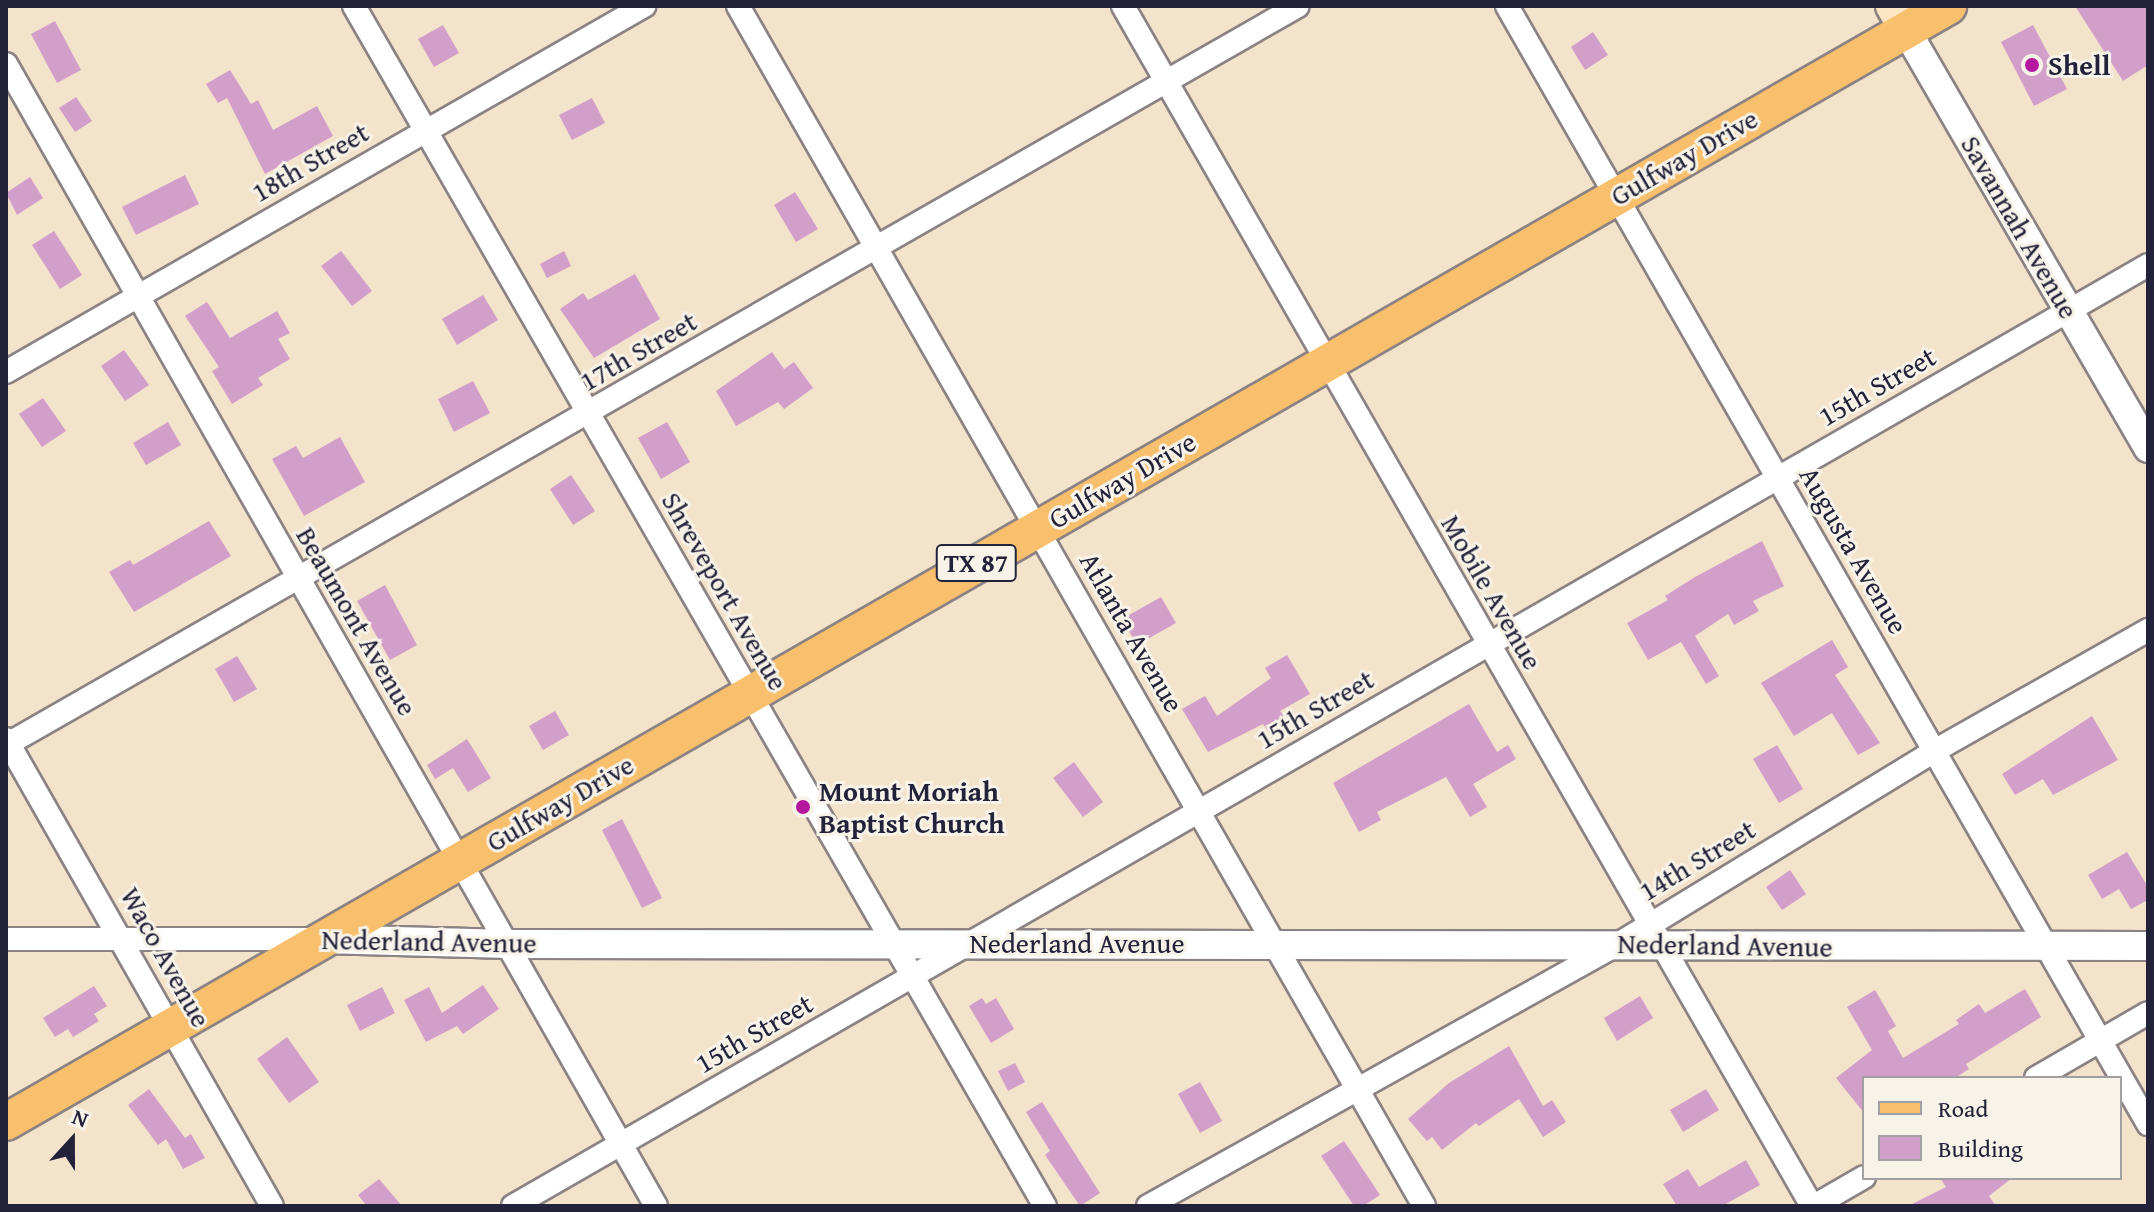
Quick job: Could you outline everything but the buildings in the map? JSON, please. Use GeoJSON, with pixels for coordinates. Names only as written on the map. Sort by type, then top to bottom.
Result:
{"type":"FeatureCollection","features":[{"type":"Feature","properties":{"kind":"main road","name":"Gulfway Drive"},"geometry":{"type":"LineString","coordinates":[[6,1122],[1616,196],[1899,18],[1948,6]]}},
{"type":"Feature","properties":{"kind":"street","name":"Shreveport Avenue"},"geometry":{"type":"LineString","coordinates":[[354,6],[1045,1206]]}},
{"type":"Feature","properties":{"kind":"street","name":"18th Street"},"geometry":{"type":"LineString","coordinates":[[6,372],[644,6]]}},
{"type":"Feature","properties":{"kind":"street","name":"Atlanta Avenue"},"geometry":{"type":"LineString","coordinates":[[738,6],[1424,1206]]}},
{"type":"Feature","properties":{"kind":"street","name":"Mobile Avenue"},"geometry":{"type":"LineString","coordinates":[[1123,6],[1487,645],[1813,1206]]}},
{"type":"Feature","properties":{"kind":"street","name":"17th Street"},"geometry":{"type":"LineString","coordinates":[[7,742],[299,581],[1298,6]]}},
{"type":"Feature","properties":{"kind":"street","name":"Augusta Avenue"},"geometry":{"type":"LineString","coordinates":[[1507,6],[2120,1076]]}},
{"type":"Feature","properties":{"kind":"street","name":"Savannah Avenue"},"geometry":{"type":"LineString","coordinates":[[1899,18],[2148,448]]}},
{"type":"Feature","properties":{"kind":"street","name":"Beaumont Avenue"},"geometry":{"type":"LineString","coordinates":[[6,64],[299,581],[460,861],[512,944],[656,1206]]}},
{"type":"Feature","properties":{"kind":"street","name":"15th Street"},"geometry":{"type":"LineString","coordinates":[[513,1206],[911,977],[964,943],[2148,265]]}},
{"type":"Feature","properties":{"kind":"street","name":"14th Street"},"geometry":{"type":"LineString","coordinates":[[1656,935],[1936,750],[2148,630]]}},
{"type":"Feature","properties":{"kind":"street","name":"Waco Avenue"},"geometry":{"type":"LineString","coordinates":[[7,742],[123,939],[272,1206]]}},
{"type":"Feature","properties":{"kind":"street","name":"Nederland Avenue"},"geometry":{"type":"LineString","coordinates":[[6,939],[321,939],[512,944],[1275,944],[1620,943],[1656,935],[2148,946]]}},
{"type":"Feature","properties":{"kind":"street"},"geometry":{"type":"LineString","coordinates":[[1148,1206],[1358,1086],[1620,943]]}},
{"type":"Feature","properties":{"kind":"street"},"geometry":{"type":"LineString","coordinates":[[2039,1076],[2148,1013]]}},
{"type":"Feature","properties":{"kind":"street","name":"Augusta Avenue"},"geometry":{"type":"LineString","coordinates":[[2122,1079],[2148,1124]]}},
{"type":"Feature","properties":{"kind":"street"},"geometry":{"type":"LineString","coordinates":[[1813,1206],[1862,1178]]}},
{"type":"Feature","properties":{"kind":"place","name":"Shell"},"geometry":{"type":"Point","coordinates":[2032,65]}},
{"type":"Feature","properties":{"kind":"place","name":"Mount Moriah Baptist Church"},"geometry":{"type":"Point","coordinates":[803,807]}}]}
